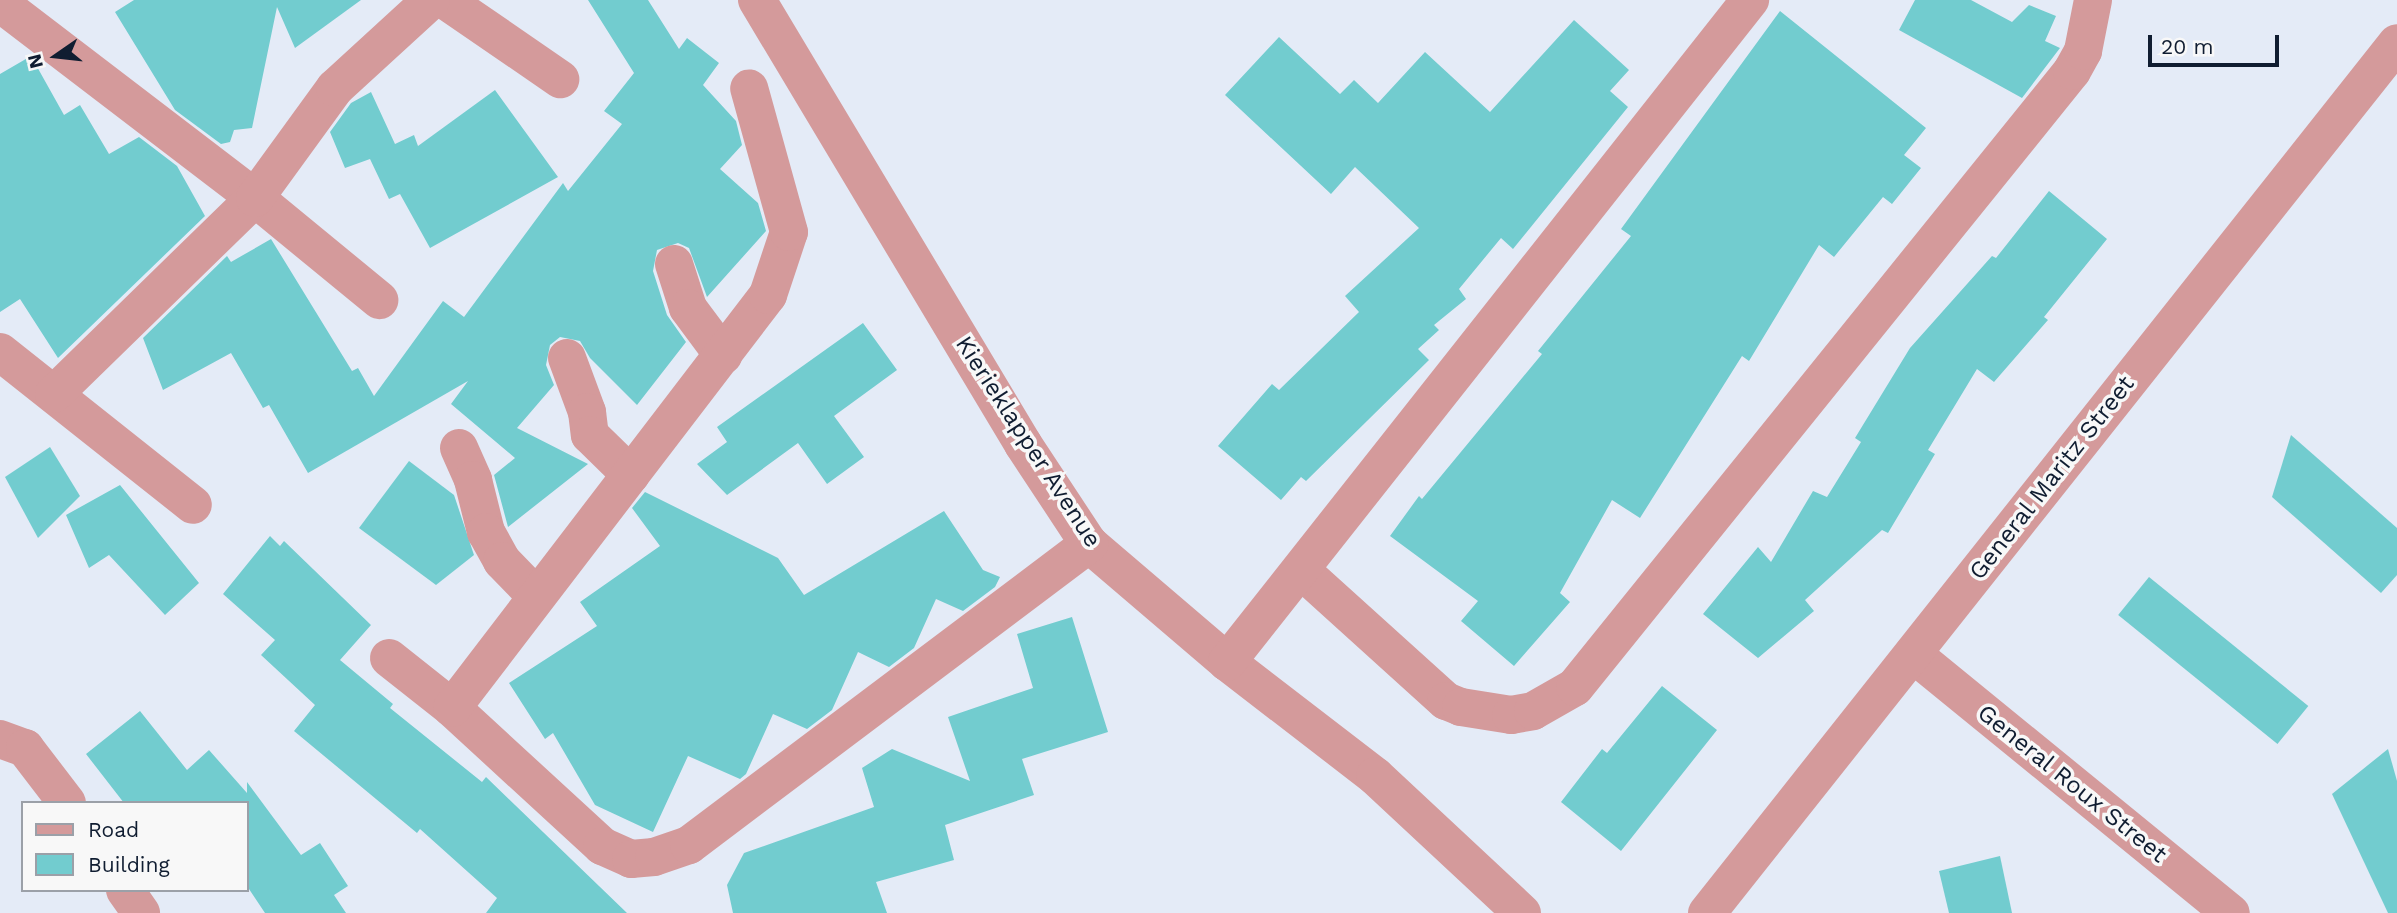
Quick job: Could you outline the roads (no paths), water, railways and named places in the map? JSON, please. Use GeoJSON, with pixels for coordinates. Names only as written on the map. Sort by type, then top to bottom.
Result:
{"type":"FeatureCollection","features":[{"type":"Feature","properties":{"kind":"street"},"geometry":{"type":"LineString","coordinates":[[54,394],[255,198],[335,88],[431,0]]}},
{"type":"Feature","properties":{"kind":"street"},"geometry":{"type":"LineString","coordinates":[[445,0],[560,79]]}},
{"type":"Feature","properties":{"kind":"street","name":"Kierieklapper Avenue"},"geometry":{"type":"LineString","coordinates":[[757,0],[1023,443],[1089,544],[1227,662],[1375,776],[1522,913]]}},
{"type":"Feature","properties":{"kind":"street"},"geometry":{"type":"LineString","coordinates":[[1227,662],[1302,571],[1750,0]]}},
{"type":"Feature","properties":{"kind":"street"},"geometry":{"type":"LineString","coordinates":[[1302,571],[1454,704],[1511,715],[1533,711],[1574,687],[2072,71],[2083,51],[2093,0]]}},
{"type":"Feature","properties":{"kind":"street"},"geometry":{"type":"LineString","coordinates":[[0,3],[255,198],[379,300]]}},
{"type":"Feature","properties":{"kind":"street","name":"General Maritz Street"},"geometry":{"type":"LineString","coordinates":[[1707,913],[2397,43]]}},
{"type":"Feature","properties":{"kind":"street"},"geometry":{"type":"LineString","coordinates":[[452,708],[535,595],[631,475],[768,295],[789,232],[749,88]]}},
{"type":"Feature","properties":{"kind":"street"},"geometry":{"type":"LineString","coordinates":[[674,264],[688,308],[723,355]]}},
{"type":"Feature","properties":{"kind":"street"},"geometry":{"type":"LineString","coordinates":[[0,352],[193,505]]}},
{"type":"Feature","properties":{"kind":"street"},"geometry":{"type":"LineString","coordinates":[[567,358],[587,412],[590,435],[631,475]]}},
{"type":"Feature","properties":{"kind":"street"},"geometry":{"type":"LineString","coordinates":[[459,448],[486,532],[502,561],[535,595]]}},
{"type":"Feature","properties":{"kind":"street"},"geometry":{"type":"LineString","coordinates":[[389,658],[452,708],[602,846],[631,859],[654,858],[689,845],[1089,544]]}},
{"type":"Feature","properties":{"kind":"street","name":"General Roux Street"},"geometry":{"type":"LineString","coordinates":[[1913,654],[2231,913]]}},
{"type":"Feature","properties":{"kind":"street"},"geometry":{"type":"LineString","coordinates":[[0,739],[25,748],[65,801]]}},
{"type":"Feature","properties":{"kind":"street"},"geometry":{"type":"LineString","coordinates":[[126,892],[141,913]]}}]}
